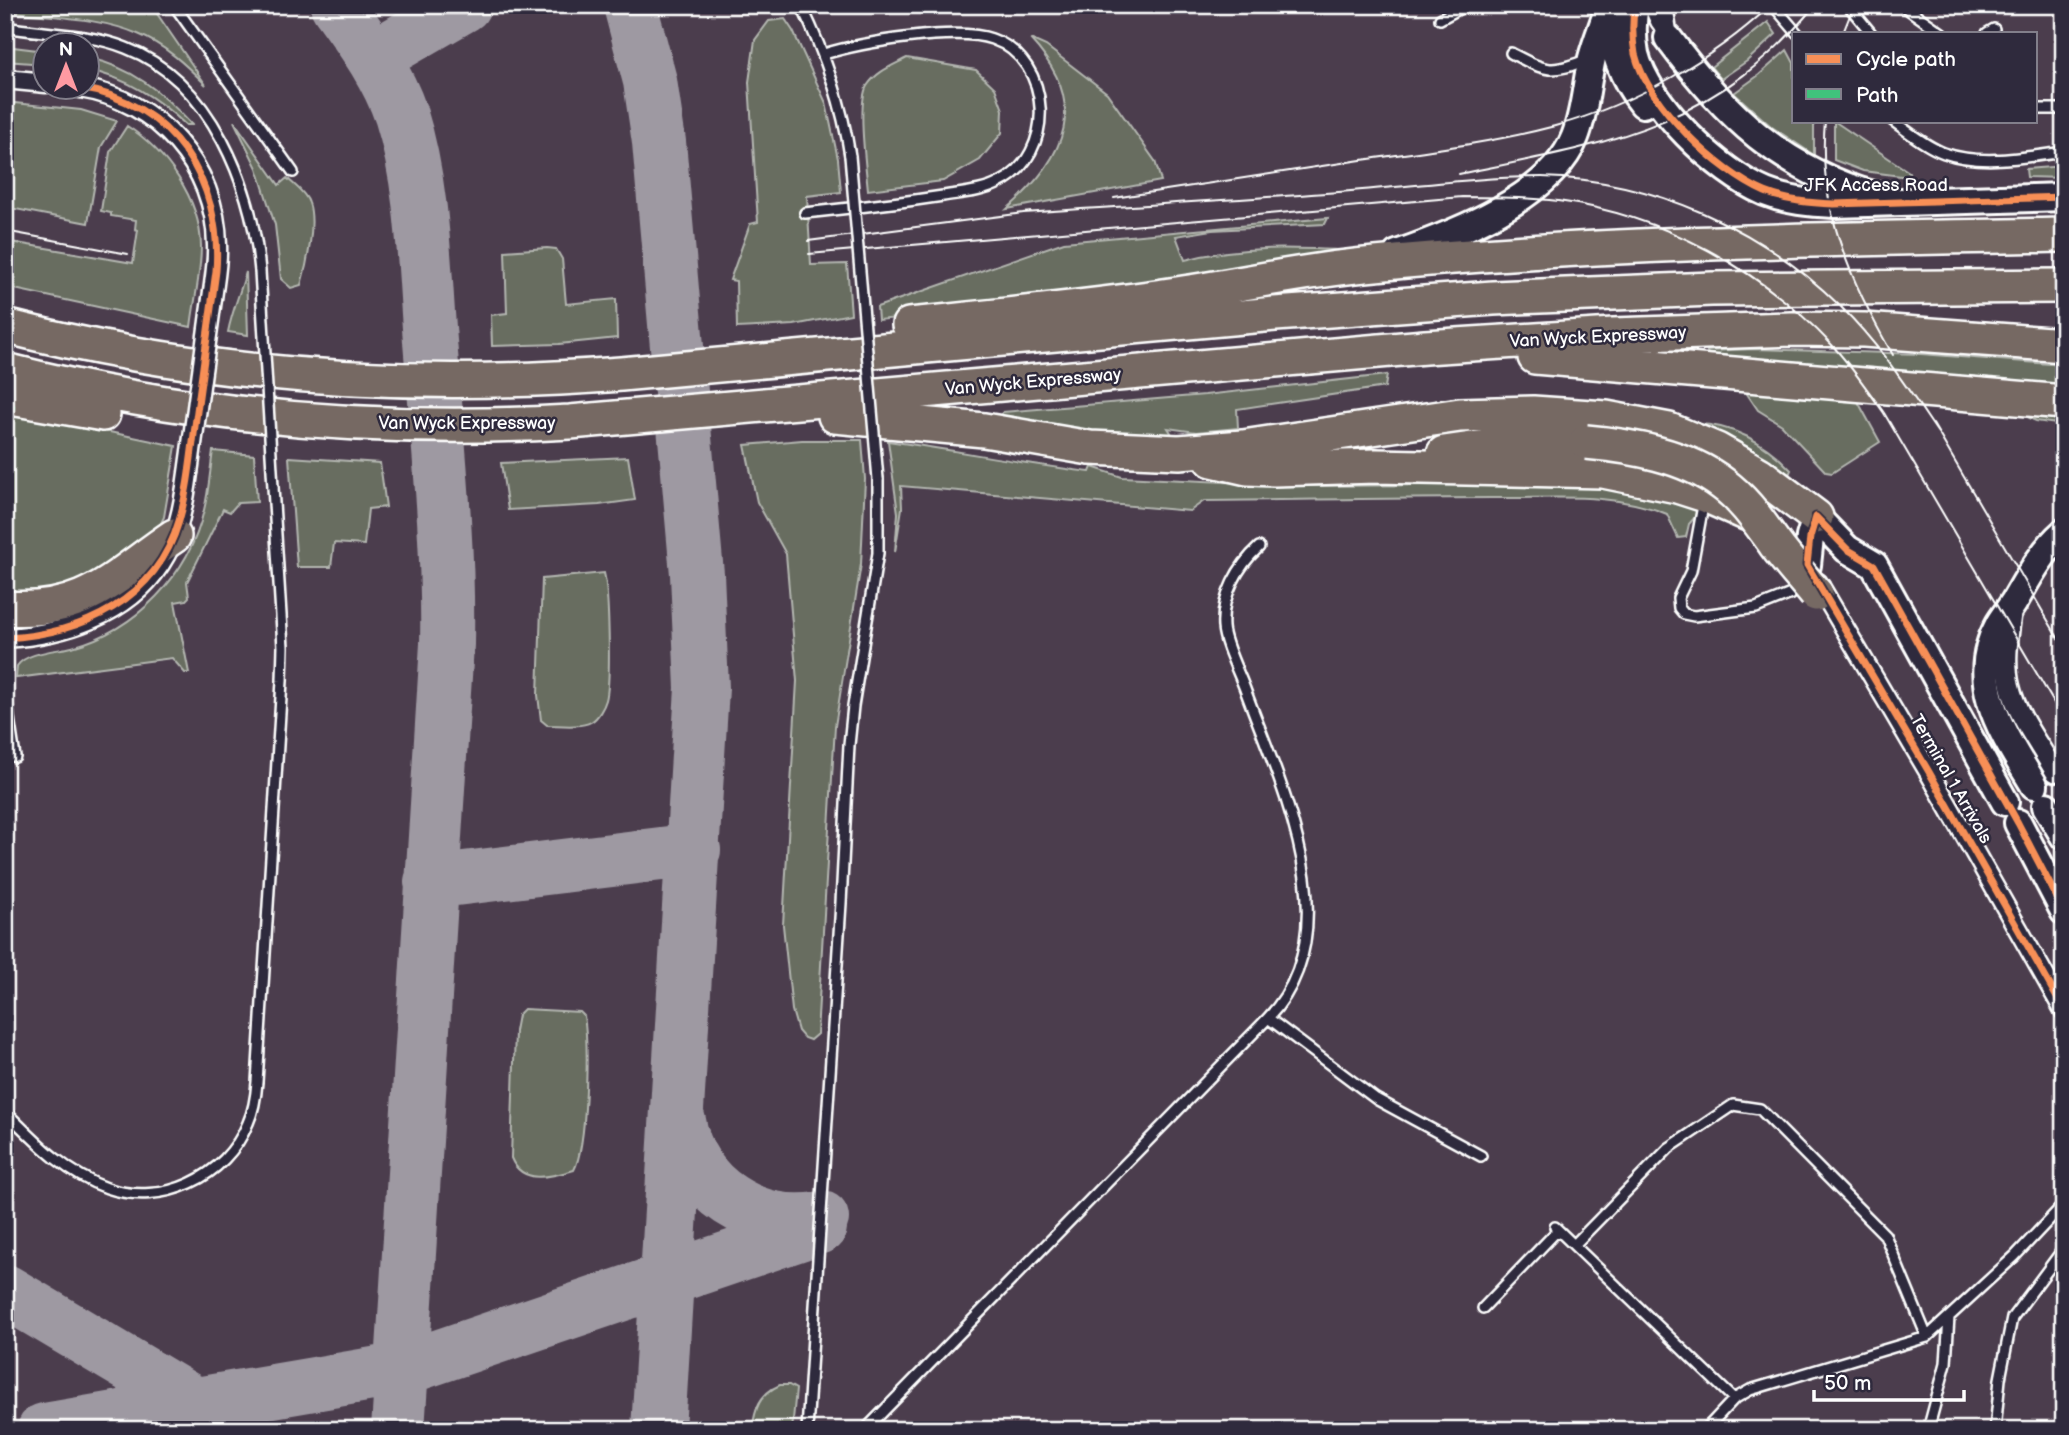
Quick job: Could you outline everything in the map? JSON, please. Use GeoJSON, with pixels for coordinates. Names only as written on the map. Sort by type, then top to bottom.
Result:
{"type":"FeatureCollection","features":[{"type":"Feature","properties":{"kind":"highway"},"geometry":{"type":"LineString","coordinates":[[768,361],[802,337],[1169,295],[1297,273],[1365,265],[1634,245],[1905,236],[2064,235]]}},
{"type":"Feature","properties":{"kind":"highway"},"geometry":{"type":"LineString","coordinates":[[5,326],[184,362],[317,376],[437,381],[585,377],[1262,315],[1493,298],[1675,290],[2064,286]]}},
{"type":"Feature","properties":{"kind":"highway"},"geometry":{"type":"LineString","coordinates":[[5,304],[94,325],[140,354]]}},
{"type":"Feature","properties":{"kind":"highway"},"geometry":{"type":"LineString","coordinates":[[1792,329],[2064,325]]}},
{"type":"Feature","properties":{"kind":"highway","name":"Van Wyck Expressway"},"geometry":{"type":"LineString","coordinates":[[5,370],[96,391],[240,414],[384,425],[484,426],[752,407],[1425,347],[1613,335],[1792,329],[1902,332],[2064,345]]}},
{"type":"Feature","properties":{"kind":"highway"},"geometry":{"type":"LineString","coordinates":[[1425,347],[2064,402]]}},
{"type":"Feature","properties":{"kind":"highway"},"geometry":{"type":"LineString","coordinates":[[5,397],[100,414],[240,414]]}},
{"type":"Feature","properties":{"kind":"highway"},"geometry":{"type":"LineString","coordinates":[[752,407],[984,430],[1090,448],[1179,452],[1243,447],[1460,415],[1533,413],[1606,418],[1669,430],[1717,450],[1759,474],[1816,517]]}},
{"type":"Feature","properties":{"kind":"highway"},"geometry":{"type":"LineString","coordinates":[[1376,466],[1507,443],[1549,440],[1627,447],[1672,458],[1722,483],[1759,520],[1776,545],[1816,585]]}},
{"type":"Feature","properties":{"kind":"highway"},"geometry":{"type":"LineString","coordinates":[[1179,452],[1247,468],[1376,466],[1603,471],[1653,480],[1705,495],[1750,514],[1778,530],[1795,547],[1816,585]]}},
{"type":"Feature","properties":{"kind":"highway"},"geometry":{"type":"LineString","coordinates":[[5,608],[54,606],[87,596],[120,577],[174,536]]}},
{"type":"Feature","properties":{"kind":"street"},"geometry":{"type":"LineString","coordinates":[[1663,5],[1668,38],[1695,74],[1726,108],[1777,152],[1834,182],[1898,202]]}},
{"type":"Feature","properties":{"kind":"street"},"geometry":{"type":"LineString","coordinates":[[1365,265],[1453,235],[1486,219],[1527,192],[1551,172],[1569,150],[1576,136],[1593,57],[1608,9]]}},
{"type":"Feature","properties":{"kind":"street"},"geometry":{"type":"LineString","coordinates":[[1608,9],[1616,56],[1631,90],[1648,110],[1705,153]]}},
{"type":"Feature","properties":{"kind":"street","name":"JFK Access Road"},"geometry":{"type":"LineString","coordinates":[[1640,11],[1636,55],[1646,81],[1705,153],[1744,181],[1784,198],[1834,204],[2064,197]]}},
{"type":"Feature","properties":{"kind":"street"},"geometry":{"type":"LineString","coordinates":[[5,79],[32,82]]}},
{"type":"Feature","properties":{"kind":"street"},"geometry":{"type":"LineString","coordinates":[[5,638],[36,635],[75,626],[122,602],[160,565],[174,536],[182,509],[212,299],[217,245],[215,219],[206,189],[191,160],[171,135],[149,114],[120,99],[102,94]]}},
{"type":"Feature","properties":{"kind":"street"},"geometry":{"type":"LineString","coordinates":[[1816,517],[1811,537],[1816,585],[2064,1018]]}},
{"type":"Feature","properties":{"kind":"street"},"geometry":{"type":"LineString","coordinates":[[1816,517],[1847,549],[1874,565],[2064,911]]}},
{"type":"Feature","properties":{"kind":"street"},"geometry":{"type":"LineString","coordinates":[[2045,788],[2002,731],[1990,703],[1987,676],[1989,649],[1998,625],[2040,559],[2064,532]]}},
{"type":"Feature","properties":{"kind":"street","name":"Terminal 1 Arrivals"},"geometry":{"type":"LineString","coordinates":[[1816,585],[1929,772],[2064,1010]]}},
{"type":"Feature","properties":{"kind":"street"},"geometry":{"type":"LineString","coordinates":[[2017,596],[2008,644],[2009,683],[2064,836]]}},
{"type":"Feature","properties":{"kind":"lane"},"geometry":{"type":"LineString","coordinates":[[174,5],[293,172]]}},
{"type":"Feature","properties":{"kind":"lane"},"geometry":{"type":"LineString","coordinates":[[801,5],[824,54],[840,102],[850,156],[878,479],[878,553],[849,745],[807,1430]]}},
{"type":"Feature","properties":{"kind":"lane"},"geometry":{"type":"LineString","coordinates":[[1440,19],[1466,5]]}},
{"type":"Feature","properties":{"kind":"lane"},"geometry":{"type":"LineString","coordinates":[[1773,5],[1796,32]]}},
{"type":"Feature","properties":{"kind":"lane"},"geometry":{"type":"LineString","coordinates":[[1848,5],[1870,32]]}},
{"type":"Feature","properties":{"kind":"lane"},"geometry":{"type":"LineString","coordinates":[[1902,5],[1941,32]]}},
{"type":"Feature","properties":{"kind":"lane"},"geometry":{"type":"LineString","coordinates":[[1640,11],[1656,23],[1668,38]]}},
{"type":"Feature","properties":{"kind":"lane"},"geometry":{"type":"LineString","coordinates":[[5,27],[110,43],[141,55],[172,77],[210,121],[238,171],[255,229],[260,271],[283,647],[257,1082],[248,1124],[228,1155],[208,1173],[177,1188],[143,1194],[105,1187],[78,1174],[50,1154],[5,1111]]}},
{"type":"Feature","properties":{"kind":"lane"},"geometry":{"type":"LineString","coordinates":[[805,213],[918,200],[998,184],[1010,177],[1030,155],[1040,117],[1038,89],[1032,76],[1017,54],[992,39],[976,35],[943,35],[859,44],[824,54]]}},
{"type":"Feature","properties":{"kind":"lane"},"geometry":{"type":"LineString","coordinates":[[1511,53],[1538,66],[1554,70],[1593,57]]}},
{"type":"Feature","properties":{"kind":"lane"},"geometry":{"type":"LineString","coordinates":[[2038,109],[2064,109]]}},
{"type":"Feature","properties":{"kind":"lane"},"geometry":{"type":"LineString","coordinates":[[1894,122],[1924,143],[1958,156],[1985,159],[2064,152]]}},
{"type":"Feature","properties":{"kind":"lane"},"geometry":{"type":"LineString","coordinates":[[1705,495],[1691,571],[1678,598],[1679,608],[1684,614],[1694,616],[1756,608],[1799,589],[1816,585]]}},
{"type":"Feature","properties":{"kind":"lane"},"geometry":{"type":"LineString","coordinates":[[866,1430],[1268,1018],[1286,996],[1298,971],[1305,947],[1307,912],[1296,834],[1223,627],[1227,598],[1235,575],[1259,547]]}},
{"type":"Feature","properties":{"kind":"lane"},"geometry":{"type":"LineString","coordinates":[[5,691],[15,757]]}},
{"type":"Feature","properties":{"kind":"lane"},"geometry":{"type":"LineString","coordinates":[[1268,1018],[1386,1105],[1481,1156]]}},
{"type":"Feature","properties":{"kind":"lane"},"geometry":{"type":"LineString","coordinates":[[1574,1245],[1669,1148],[1732,1105],[1760,1109],[1885,1235],[1927,1337]]}},
{"type":"Feature","properties":{"kind":"lane"},"geometry":{"type":"LineString","coordinates":[[1705,1430],[1734,1399],[1750,1390],[1927,1337],[2015,1256],[2064,1204]]}},
{"type":"Feature","properties":{"kind":"lane"},"geometry":{"type":"LineString","coordinates":[[1483,1308],[1557,1228],[1734,1399]]}},
{"type":"Feature","properties":{"kind":"lane"},"geometry":{"type":"LineString","coordinates":[[1995,1430],[2000,1379],[2012,1318],[2064,1248]]}},
{"type":"Feature","properties":{"kind":"lane"},"geometry":{"type":"LineString","coordinates":[[1928,1430],[1946,1363],[1949,1317]]}},
{"type":"Feature","properties":{"kind":"shaded area"},"geometry":{"type":"Polygon","coordinates":[[[5,5],[2064,5],[2064,1430],[5,1430],[5,5]]]}},
{"type":"Feature","properties":{"kind":"green space"},"geometry":{"type":"Polygon","coordinates":[[[5,5],[151,5],[206,85],[166,50],[123,28],[90,21],[5,11],[5,5]]]}},
{"type":"Feature","properties":{"kind":"green space"},"geometry":{"type":"Polygon","coordinates":[[[785,19],[826,103],[838,159],[841,192],[807,196],[811,265],[847,264],[851,314],[794,325],[737,328],[736,281],[730,280],[750,224],[758,222],[749,82],[755,40],[769,21],[785,19]]]}},
{"type":"Feature","properties":{"kind":"green space"},"geometry":{"type":"Polygon","coordinates":[[[1768,22],[1776,34],[1747,61],[1721,79],[1711,67],[1768,22]]]}},
{"type":"Feature","properties":{"kind":"green space"},"geometry":{"type":"Polygon","coordinates":[[[1030,39],[1046,46],[1107,93],[1155,161],[1161,181],[1007,209],[1044,170],[1064,128],[1065,107],[1060,85],[1049,63],[1030,39]]]}},
{"type":"Feature","properties":{"kind":"green space"},"geometry":{"type":"Polygon","coordinates":[[[5,46],[32,49],[32,63],[5,61],[5,46]]]}},
{"type":"Feature","properties":{"kind":"green space"},"geometry":{"type":"Polygon","coordinates":[[[1787,50],[1792,59],[1792,122],[1814,122],[1814,155],[1772,127],[1734,93],[1787,50]]]}},
{"type":"Feature","properties":{"kind":"green space"},"geometry":{"type":"Polygon","coordinates":[[[907,58],[976,70],[995,88],[1003,110],[1002,133],[980,160],[943,181],[868,190],[863,136],[864,94],[875,76],[907,58]]]}},
{"type":"Feature","properties":{"kind":"green space"},"geometry":{"type":"Polygon","coordinates":[[[102,62],[145,82],[192,125],[186,125],[153,98],[116,78],[102,74],[102,62]]]}},
{"type":"Feature","properties":{"kind":"green space"},"geometry":{"type":"Polygon","coordinates":[[[5,102],[81,110],[117,121],[101,147],[88,223],[5,207],[5,102]]]}},
{"type":"Feature","properties":{"kind":"green space"},"geometry":{"type":"Polygon","coordinates":[[[234,121],[279,185],[287,178],[303,193],[309,203],[311,232],[301,285],[291,288],[281,279],[275,225],[257,168],[234,121]]]}},
{"type":"Feature","properties":{"kind":"green space"},"geometry":{"type":"Polygon","coordinates":[[[1835,122],[1909,172],[1909,177],[1863,171],[1834,160],[1835,122]]]}},
{"type":"Feature","properties":{"kind":"green space"},"geometry":{"type":"Polygon","coordinates":[[[127,126],[167,162],[178,177],[194,211],[201,246],[191,327],[5,287],[5,241],[133,263],[138,230],[135,229],[136,220],[111,216],[111,213],[101,211],[110,152],[127,126]]]}},
{"type":"Feature","properties":{"kind":"green space"},"geometry":{"type":"Polygon","coordinates":[[[2064,166],[2064,178],[2027,177],[2026,169],[2064,166]]]}},
{"type":"Feature","properties":{"kind":"green space"},"geometry":{"type":"Polygon","coordinates":[[[1328,218],[1325,224],[1212,230],[1176,236],[1185,260],[1248,250],[1355,251],[1155,292],[878,320],[877,307],[1064,242],[1328,218]]]}},
{"type":"Feature","properties":{"kind":"green space"},"geometry":{"type":"Polygon","coordinates":[[[556,249],[562,259],[566,304],[616,299],[617,338],[559,344],[492,346],[491,315],[507,313],[505,251],[556,249]]]}},
{"type":"Feature","properties":{"kind":"green space"},"geometry":{"type":"Polygon","coordinates":[[[246,272],[248,335],[228,332],[246,272]]]}},
{"type":"Feature","properties":{"kind":"green space"},"geometry":{"type":"Polygon","coordinates":[[[1754,349],[1921,354],[2064,365],[2064,425],[2036,421],[2025,416],[2027,387],[1708,356],[1707,351],[1754,349]]]}},
{"type":"Feature","properties":{"kind":"green space"},"geometry":{"type":"Polygon","coordinates":[[[1387,375],[1385,387],[1237,409],[1238,428],[1196,432],[1168,428],[1175,439],[1110,437],[1002,420],[999,416],[1003,412],[1205,395],[1387,375]]]}},
{"type":"Feature","properties":{"kind":"green space"},"geometry":{"type":"Polygon","coordinates":[[[1745,391],[1856,398],[1880,442],[1832,473],[1826,472],[1782,425],[1758,410],[1745,391]]]}},
{"type":"Feature","properties":{"kind":"green space"},"geometry":{"type":"Polygon","coordinates":[[[5,410],[176,446],[164,517],[145,555],[5,622],[5,410]]]}},
{"type":"Feature","properties":{"kind":"green space"},"geometry":{"type":"Polygon","coordinates":[[[1693,424],[1721,427],[1747,436],[1770,451],[1791,470],[1788,477],[1693,424]]]}},
{"type":"Feature","properties":{"kind":"green space"},"geometry":{"type":"Polygon","coordinates":[[[802,440],[862,440],[865,479],[861,564],[835,726],[817,1034],[810,1040],[798,1031],[792,1010],[783,925],[797,681],[786,554],[757,502],[745,445],[802,440]]]}},
{"type":"Feature","properties":{"kind":"green space"},"geometry":{"type":"Polygon","coordinates":[[[888,441],[1090,472],[1092,467],[1122,477],[1307,486],[1571,484],[1643,492],[1701,510],[1689,524],[1686,537],[1678,538],[1667,514],[1603,499],[1559,497],[1204,501],[1190,511],[901,486],[902,508],[895,552],[898,513],[888,441]]]}},
{"type":"Feature","properties":{"kind":"green space"},"geometry":{"type":"Polygon","coordinates":[[[213,451],[254,455],[257,502],[238,503],[230,512],[223,509],[187,582],[189,597],[175,602],[189,673],[185,673],[172,658],[16,678],[17,666],[27,658],[72,647],[118,628],[138,613],[173,577],[197,534],[206,503],[213,451]]]}},
{"type":"Feature","properties":{"kind":"green space"},"geometry":{"type":"Polygon","coordinates":[[[289,457],[380,463],[386,507],[368,509],[364,545],[334,543],[331,567],[297,567],[289,457]]]}},
{"type":"Feature","properties":{"kind":"green space"},"geometry":{"type":"Polygon","coordinates":[[[628,457],[635,500],[599,505],[508,510],[501,463],[628,457]]]}},
{"type":"Feature","properties":{"kind":"green space"},"geometry":{"type":"Polygon","coordinates":[[[604,573],[609,637],[608,690],[605,703],[596,718],[586,724],[547,725],[541,720],[538,695],[542,579],[604,573]]]}},
{"type":"Feature","properties":{"kind":"green space"},"geometry":{"type":"Polygon","coordinates":[[[524,1009],[580,1012],[584,1016],[586,1095],[582,1140],[574,1170],[556,1175],[530,1176],[516,1167],[511,1158],[515,1031],[518,1015],[524,1009]]]}},
{"type":"Feature","properties":{"kind":"green space"},"geometry":{"type":"Polygon","coordinates":[[[780,1385],[789,1385],[796,1389],[792,1430],[752,1430],[759,1403],[767,1393],[780,1385]]]}},
{"type":"Feature","properties":{"kind":"taxiway"},"geometry":{"type":"LineString","coordinates":[[337,5],[365,44],[389,85],[409,143],[419,199],[424,256],[446,568],[447,644],[398,1430]]}},
{"type":"Feature","properties":{"kind":"taxiway"},"geometry":{"type":"LineString","coordinates":[[374,57],[464,5]]}},
{"type":"Feature","properties":{"kind":"taxiway"},"geometry":{"type":"LineString","coordinates":[[630,5],[650,81],[659,142],[697,574],[702,688],[658,1430]]}},
{"type":"Feature","properties":{"kind":"taxiway"},"geometry":{"type":"LineString","coordinates":[[431,882],[694,850]]}},
{"type":"Feature","properties":{"kind":"taxiway"},"geometry":{"type":"LineString","coordinates":[[679,1121],[685,1145],[696,1167],[730,1200],[751,1211],[774,1218],[822,1218]]}},
{"type":"Feature","properties":{"kind":"taxiway"},"geometry":{"type":"LineString","coordinates":[[44,1430],[402,1369],[820,1227]]}},
{"type":"Feature","properties":{"kind":"taxiway"},"geometry":{"type":"LineString","coordinates":[[5,1291],[207,1411]]}},
{"type":"Feature","properties":{"kind":"tunnel"},"geometry":{"type":"LineString","coordinates":[[2055,772],[2064,786]]}},
{"type":"Feature","properties":{"kind":"tram line"},"geometry":{"type":"LineString","coordinates":[[1114,198],[1458,146],[1555,126],[1614,106],[1670,78],[1723,44],[1771,5]]}},
{"type":"Feature","properties":{"kind":"tram line"},"geometry":{"type":"LineString","coordinates":[[1459,174],[1610,140],[1697,105],[1738,79],[1777,46],[1815,5]]}},
{"type":"Feature","properties":{"kind":"tram line"},"geometry":{"type":"LineString","coordinates":[[1843,32],[1854,5]]}},
{"type":"Feature","properties":{"kind":"tram line"},"geometry":{"type":"LineString","coordinates":[[1825,122],[1826,183],[1840,243],[1864,300],[1893,355]]}},
{"type":"Feature","properties":{"kind":"tram line"},"geometry":{"type":"LineString","coordinates":[[1023,213],[1518,177],[1584,180],[1625,187],[1665,198],[1741,232],[1810,279],[1868,336],[1938,433]]}},
{"type":"Feature","properties":{"kind":"tram line"},"geometry":{"type":"LineString","coordinates":[[809,254],[1462,197],[1558,201],[1635,219],[1672,233],[1741,270],[1774,292],[1839,353],[1884,413],[2064,720]]}},
{"type":"Feature","properties":{"kind":"tram line"},"geometry":{"type":"LineString","coordinates":[[808,241],[1031,212]]}},
{"type":"Feature","properties":{"kind":"tram line"},"geometry":{"type":"LineString","coordinates":[[5,231],[128,254]]}},
{"type":"Feature","properties":{"kind":"tram line"},"geometry":{"type":"LineString","coordinates":[[1933,424],[2064,648]]}},
{"type":"Feature","properties":{"kind":"marked path"},"geometry":{"type":"LineString","coordinates":[[5,406],[18,408]]}},
{"type":"Feature","properties":{"kind":"cycle path"},"geometry":{"type":"LineString","coordinates":[[1635,5],[1635,54],[1654,94],[1706,153],[1746,182],[1765,192],[1799,201],[1834,204],[2064,197]]}},
{"type":"Feature","properties":{"kind":"cycle path"},"geometry":{"type":"LineString","coordinates":[[5,638],[62,629],[88,620],[113,608],[134,592],[153,572],[168,549],[179,521],[187,485],[216,271],[216,238],[211,206],[200,177],[185,151],[165,128],[141,110],[102,93]]}},
{"type":"Feature","properties":{"kind":"cycle path"},"geometry":{"type":"LineString","coordinates":[[2064,911],[1874,565],[1847,549],[1816,517],[1810,537],[1807,565],[1929,772],[2064,1010]]}}]}
